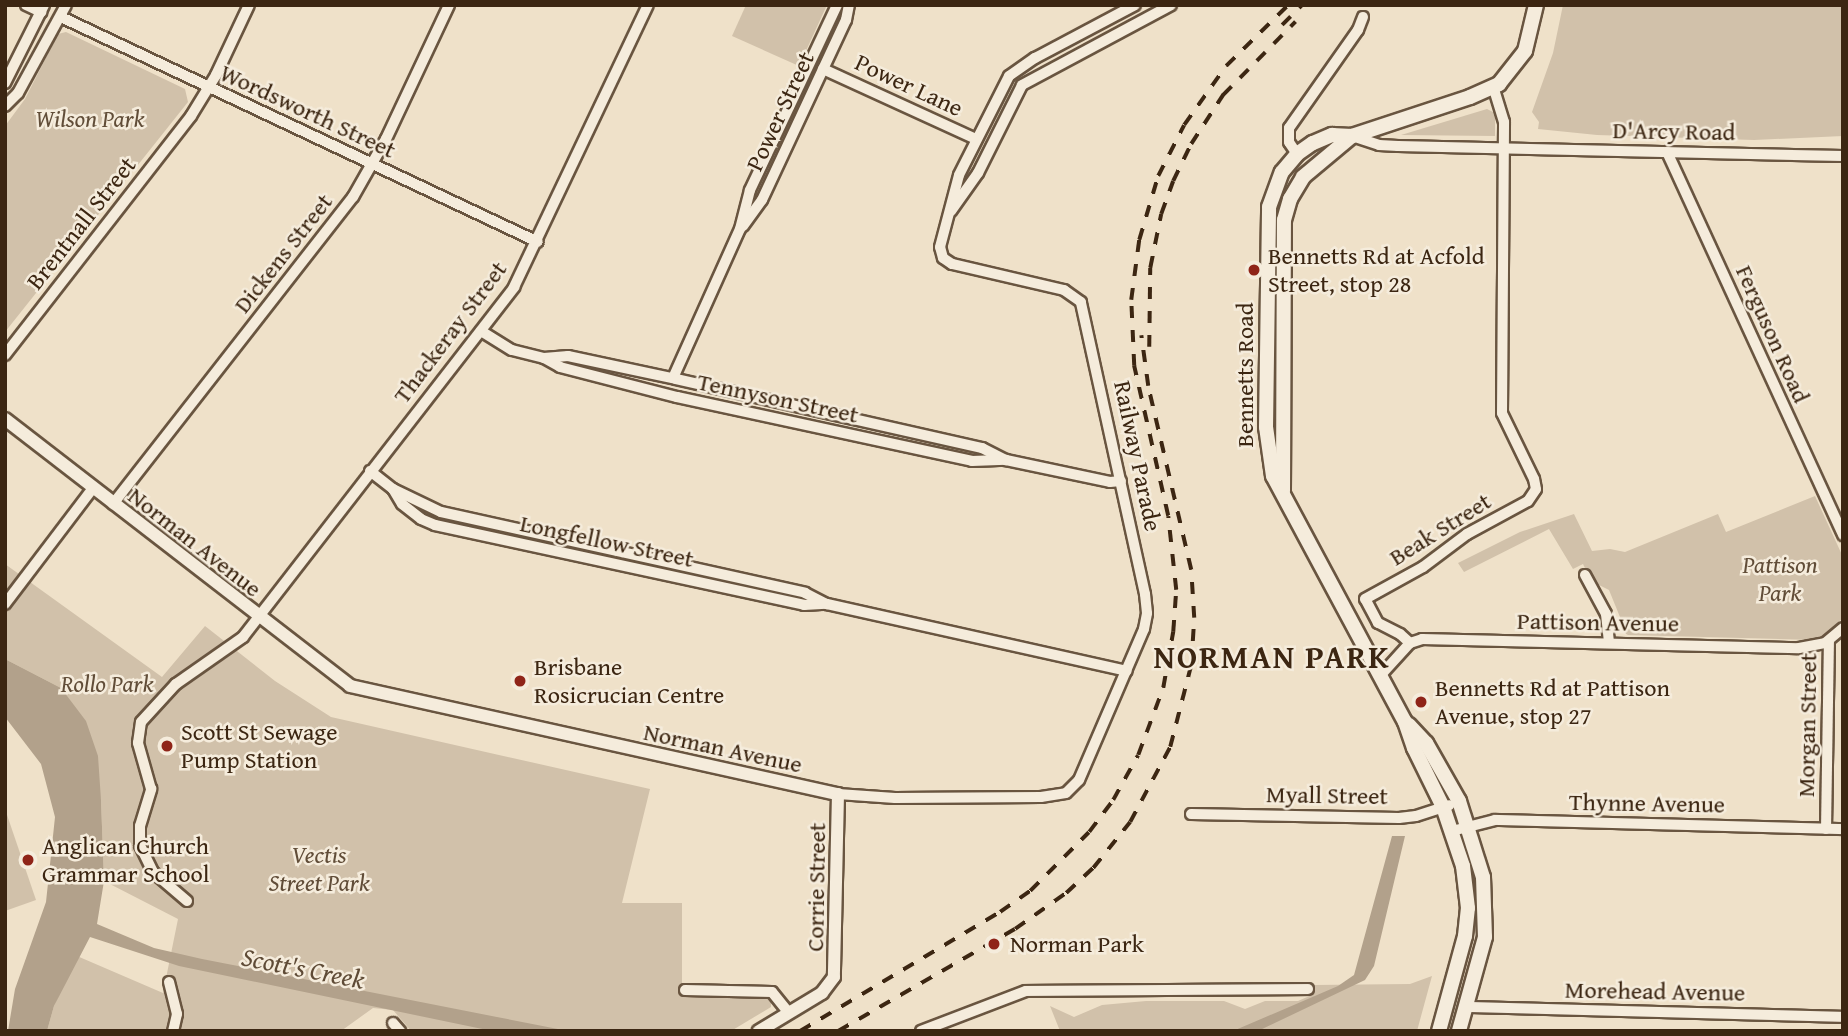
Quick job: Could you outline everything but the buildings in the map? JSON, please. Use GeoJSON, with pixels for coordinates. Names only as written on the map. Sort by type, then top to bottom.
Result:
{"type":"FeatureCollection","features":[{"type":"Feature","properties":{"kind":"main road","name":"Bennetts Road"},"geometry":{"type":"LineString","coordinates":[[1283,492],[1283,230],[1286,210],[1297,186],[1311,168],[1352,136],[1493,87],[1504,79],[1521,58],[1529,40],[1536,5]]}},
{"type":"Feature","properties":{"kind":"main road","name":"Bennetts Road"},"geometry":{"type":"LineString","coordinates":[[1352,136],[1332,135],[1297,154],[1276,183],[1269,207],[1267,444],[1273,476],[1405,722],[1452,831],[1466,880],[1467,923],[1439,1031]]}},
{"type":"Feature","properties":{"kind":"main road"},"geometry":{"type":"LineString","coordinates":[[1267,358],[1282,359]]}},
{"type":"Feature","properties":{"kind":"main road","name":"Bennetts Road"},"geometry":{"type":"LineString","coordinates":[[1405,722],[1426,743],[1459,801],[1481,866],[1487,915],[1485,937],[1459,1031]]}},
{"type":"Feature","properties":{"kind":"street"},"geometry":{"type":"LineString","coordinates":[[5,83],[42,9],[26,5]]}},
{"type":"Feature","properties":{"kind":"street"},"geometry":{"type":"LineString","coordinates":[[5,106],[18,93],[66,5]]}},
{"type":"Feature","properties":{"kind":"street","name":"Brentnall Street"},"geometry":{"type":"LineString","coordinates":[[5,355],[191,116],[209,88],[250,5]]}},
{"type":"Feature","properties":{"kind":"street","name":"Dickens Street"},"geometry":{"type":"LineString","coordinates":[[113,504],[353,197],[373,165],[449,5]]}},
{"type":"Feature","properties":{"kind":"street","name":"Thackeray Street"},"geometry":{"type":"LineString","coordinates":[[187,901],[153,872],[140,845],[139,826],[151,789],[138,743],[139,728],[145,715],[190,673],[239,641],[514,287],[538,242],[648,5]]}},
{"type":"Feature","properties":{"kind":"street","name":"Power Street"},"geometry":{"type":"LineString","coordinates":[[673,378],[740,229],[750,190],[837,5]]}},
{"type":"Feature","properties":{"kind":"street","name":"Power Street"},"geometry":{"type":"LineString","coordinates":[[740,229],[762,200],[823,69],[849,5]]}},
{"type":"Feature","properties":{"kind":"street","name":"Railway Parade"},"geometry":{"type":"LineString","coordinates":[[1066,793],[1079,780],[1127,671],[1147,613],[1082,303],[1064,290],[968,269],[946,260],[940,245],[959,175],[1006,80],[1016,69],[1135,5]]}},
{"type":"Feature","properties":{"kind":"street","name":"Railway Parade"},"geometry":{"type":"LineString","coordinates":[[948,215],[978,173],[1022,85],[1171,5]]}},
{"type":"Feature","properties":{"kind":"street","name":"Wordsworth Street"},"geometry":{"type":"LineString","coordinates":[[61,17],[538,242]]}},
{"type":"Feature","properties":{"kind":"street"},"geometry":{"type":"LineString","coordinates":[[1297,154],[1288,139],[1289,128],[1358,30],[1363,17]]}},
{"type":"Feature","properties":{"kind":"street","name":"Power Lane"},"geometry":{"type":"LineString","coordinates":[[823,69],[976,139]]}},
{"type":"Feature","properties":{"kind":"street"},"geometry":{"type":"LineString","coordinates":[[1493,87],[1504,115],[1504,148]]}},
{"type":"Feature","properties":{"kind":"street","name":"Bennetts Road"},"geometry":{"type":"LineString","coordinates":[[1352,136],[1387,145],[1504,148]]}},
{"type":"Feature","properties":{"kind":"street","name":"D'Arcy Road"},"geometry":{"type":"LineString","coordinates":[[1504,148],[1843,156]]}},
{"type":"Feature","properties":{"kind":"street","name":"Beak Street"},"geometry":{"type":"LineString","coordinates":[[1410,643],[1400,634],[1378,623],[1364,599],[1423,567],[1467,534],[1528,501],[1535,492],[1534,479],[1502,413],[1504,148]]}},
{"type":"Feature","properties":{"kind":"street","name":"Ferguson Road"},"geometry":{"type":"LineString","coordinates":[[1667,152],[1843,535]]}},
{"type":"Feature","properties":{"kind":"street","name":"Tennyson Street"},"geometry":{"type":"LineString","coordinates":[[481,331],[512,350],[544,358],[560,367],[690,400],[966,460],[989,463],[1006,460]]}},
{"type":"Feature","properties":{"kind":"street","name":"Tennyson Street"},"geometry":{"type":"LineString","coordinates":[[544,358],[568,356],[673,378],[982,448],[1006,460],[1110,482],[1121,481]]}},
{"type":"Feature","properties":{"kind":"street","name":"Norman Avenue"},"geometry":{"type":"LineString","coordinates":[[5,419],[257,617],[340,680],[362,690],[838,794],[908,798],[1041,797],[1066,793]]}},
{"type":"Feature","properties":{"kind":"street","name":"Longfellow Street"},"geometry":{"type":"LineString","coordinates":[[370,471],[393,489],[402,504],[421,519],[435,525],[804,605],[827,604],[1127,671]]}},
{"type":"Feature","properties":{"kind":"street"},"geometry":{"type":"LineString","coordinates":[[5,604],[93,488]]}},
{"type":"Feature","properties":{"kind":"street"},"geometry":{"type":"LineString","coordinates":[[1585,575],[1606,614],[1609,643]]}},
{"type":"Feature","properties":{"kind":"street","name":"Morgan Street"},"geometry":{"type":"LineString","coordinates":[[1826,829],[1829,641],[1843,628]]}},
{"type":"Feature","properties":{"kind":"street","name":"Pattison Avenue"},"geometry":{"type":"LineString","coordinates":[[1410,643],[1428,639],[1799,648],[1829,641]]}},
{"type":"Feature","properties":{"kind":"street"},"geometry":{"type":"LineString","coordinates":[[1380,676],[1410,643]]}},
{"type":"Feature","properties":{"kind":"street","name":"Corrie Street"},"geometry":{"type":"LineString","coordinates":[[789,1013],[822,993],[832,981],[836,957],[838,794]]}},
{"type":"Feature","properties":{"kind":"street","name":"Myall Street"},"geometry":{"type":"LineString","coordinates":[[1191,814],[1399,818],[1416,816],[1459,801]]}},
{"type":"Feature","properties":{"kind":"street","name":"Thynne Avenue"},"geometry":{"type":"LineString","coordinates":[[1452,831],[1495,820],[1843,829]]}},
{"type":"Feature","properties":{"kind":"street"},"geometry":{"type":"LineString","coordinates":[[169,982],[177,1014],[173,1031]]}},
{"type":"Feature","properties":{"kind":"street"},"geometry":{"type":"LineString","coordinates":[[921,1031],[1017,992],[1076,995],[1244,994],[1308,989]]}},
{"type":"Feature","properties":{"kind":"street"},"geometry":{"type":"LineString","coordinates":[[685,990],[770,992],[777,995],[789,1013],[759,1031]]}},
{"type":"Feature","properties":{"kind":"street","name":"Morehead Avenue"},"geometry":{"type":"LineString","coordinates":[[1466,1007],[1843,1017]]}},
{"type":"Feature","properties":{"kind":"green space"},"geometry":{"type":"Polygon","coordinates":[[[746,5],[827,5],[799,66],[732,36],[746,5]]]}},
{"type":"Feature","properties":{"kind":"green space"},"geometry":{"type":"Polygon","coordinates":[[[1563,5],[1843,5],[1843,136],[1754,140],[1597,135],[1538,129],[1539,122],[1532,112],[1553,53],[1563,5]]]}},
{"type":"Feature","properties":{"kind":"green space","name":"Wilson Park"},"geometry":{"type":"Polygon","coordinates":[[[66,32],[185,89],[188,102],[5,332],[5,126],[25,99],[58,34],[66,32]]]}},
{"type":"Feature","properties":{"kind":"green space"},"geometry":{"type":"Polygon","coordinates":[[[1487,109],[1495,113],[1495,136],[1401,135],[1487,109]]]}},
{"type":"Feature","properties":{"kind":"green space","name":"Pattison Park"},"geometry":{"type":"Polygon","coordinates":[[[1815,496],[1843,557],[1843,618],[1824,635],[1813,640],[1628,635],[1623,632],[1622,622],[1609,590],[1591,581],[1583,564],[1573,569],[1549,529],[1464,572],[1458,563],[1520,532],[1574,514],[1592,551],[1610,549],[1625,552],[1718,514],[1726,532],[1815,496]]]}},
{"type":"Feature","properties":{"kind":"green space","name":"Vectis Street Park"},"geometry":{"type":"Polygon","coordinates":[[[5,564],[162,677],[205,626],[275,681],[331,717],[650,789],[622,903],[682,903],[682,997],[764,997],[771,1001],[771,1007],[731,1031],[411,1031],[393,1010],[373,1008],[341,1031],[47,1031],[54,1006],[77,956],[163,993],[178,919],[104,881],[101,800],[61,688],[5,659],[5,564]]]}},
{"type":"Feature","properties":{"kind":"green space"},"geometry":{"type":"Polygon","coordinates":[[[5,809],[36,900],[5,911],[5,809]]]}},
{"type":"Feature","properties":{"kind":"green space"},"geometry":{"type":"Polygon","coordinates":[[[1432,976],[1417,1031],[1060,1031],[1050,1006],[1074,1017],[1102,1005],[1146,1001],[1224,1001],[1245,1009],[1265,1001],[1298,1001],[1314,994],[1314,985],[1410,984],[1432,976]]]}},
{"type":"Feature","properties":{"kind":"shaded area"},"geometry":{"type":"Polygon","coordinates":[[[5,659],[61,688],[86,721],[98,756],[101,800],[104,881],[97,924],[154,948],[202,959],[568,1031],[492,1031],[179,966],[90,937],[54,1006],[47,1031],[8,1031],[15,989],[46,902],[55,817],[41,764],[5,717],[5,659]]]}},
{"type":"Feature","properties":{"kind":"shaded area"},"geometry":{"type":"Polygon","coordinates":[[[1392,836],[1405,836],[1374,966],[1365,980],[1258,1031],[1233,1031],[1338,986],[1354,975],[1392,836]]]}},
{"type":"Feature","properties":{"kind":"railway"},"geometry":{"type":"LineString","coordinates":[[800,1031],[1000,912],[1030,891],[1089,832],[1113,800],[1138,755],[1163,688],[1173,632],[1176,590],[1168,516],[1134,366],[1131,300],[1139,240],[1158,176],[1184,125],[1226,66],[1288,5]]}},
{"type":"Feature","properties":{"kind":"railway"},"geometry":{"type":"LineString","coordinates":[[1282,25],[1302,5]]}},
{"type":"Feature","properties":{"kind":"railway"},"geometry":{"type":"LineString","coordinates":[[1149,347],[1150,268],[1161,214],[1173,181],[1191,144],[1223,95],[1295,22]]}},
{"type":"Feature","properties":{"kind":"railway"},"geometry":{"type":"LineString","coordinates":[[838,1031],[1015,929],[1066,893],[1093,868],[1130,822],[1170,747],[1191,665],[1194,618],[1191,570],[1148,386],[1141,335]]}},
{"type":"Feature","properties":{"kind":"place","name":"Bennetts Rd at Acfold Street, stop 28"},"geometry":{"type":"Point","coordinates":[1254,270]}},
{"type":"Feature","properties":{"kind":"place","name":"Brisbane Rosicrucian Centre"},"geometry":{"type":"Point","coordinates":[520,681]}},
{"type":"Feature","properties":{"kind":"place","name":"Bennetts Rd at Pattison Avenue, stop 27"},"geometry":{"type":"Point","coordinates":[1421,702]}},
{"type":"Feature","properties":{"kind":"place","name":"Scott St Sewage Pump Station"},"geometry":{"type":"Point","coordinates":[167,746]}},
{"type":"Feature","properties":{"kind":"place","name":"Anglican Church Grammar School"},"geometry":{"type":"Point","coordinates":[28,860]}},
{"type":"Feature","properties":{"kind":"place","name":"Norman Park"},"geometry":{"type":"Point","coordinates":[994,944]}},
{"type":"Feature","properties":{"kind":"district","name":"NORMAN PARK"},"geometry":{"type":"Point","coordinates":[1272,657]}},
{"type":"Feature","properties":{"kind":"park label","name":"Rollo Park"},"geometry":{"type":"Point","coordinates":[107,684]}},
{"type":"Feature","properties":{"kind":"water label","name":"Scott's Creek"},"geometry":{"type":"Point","coordinates":[303,968]}}]}
